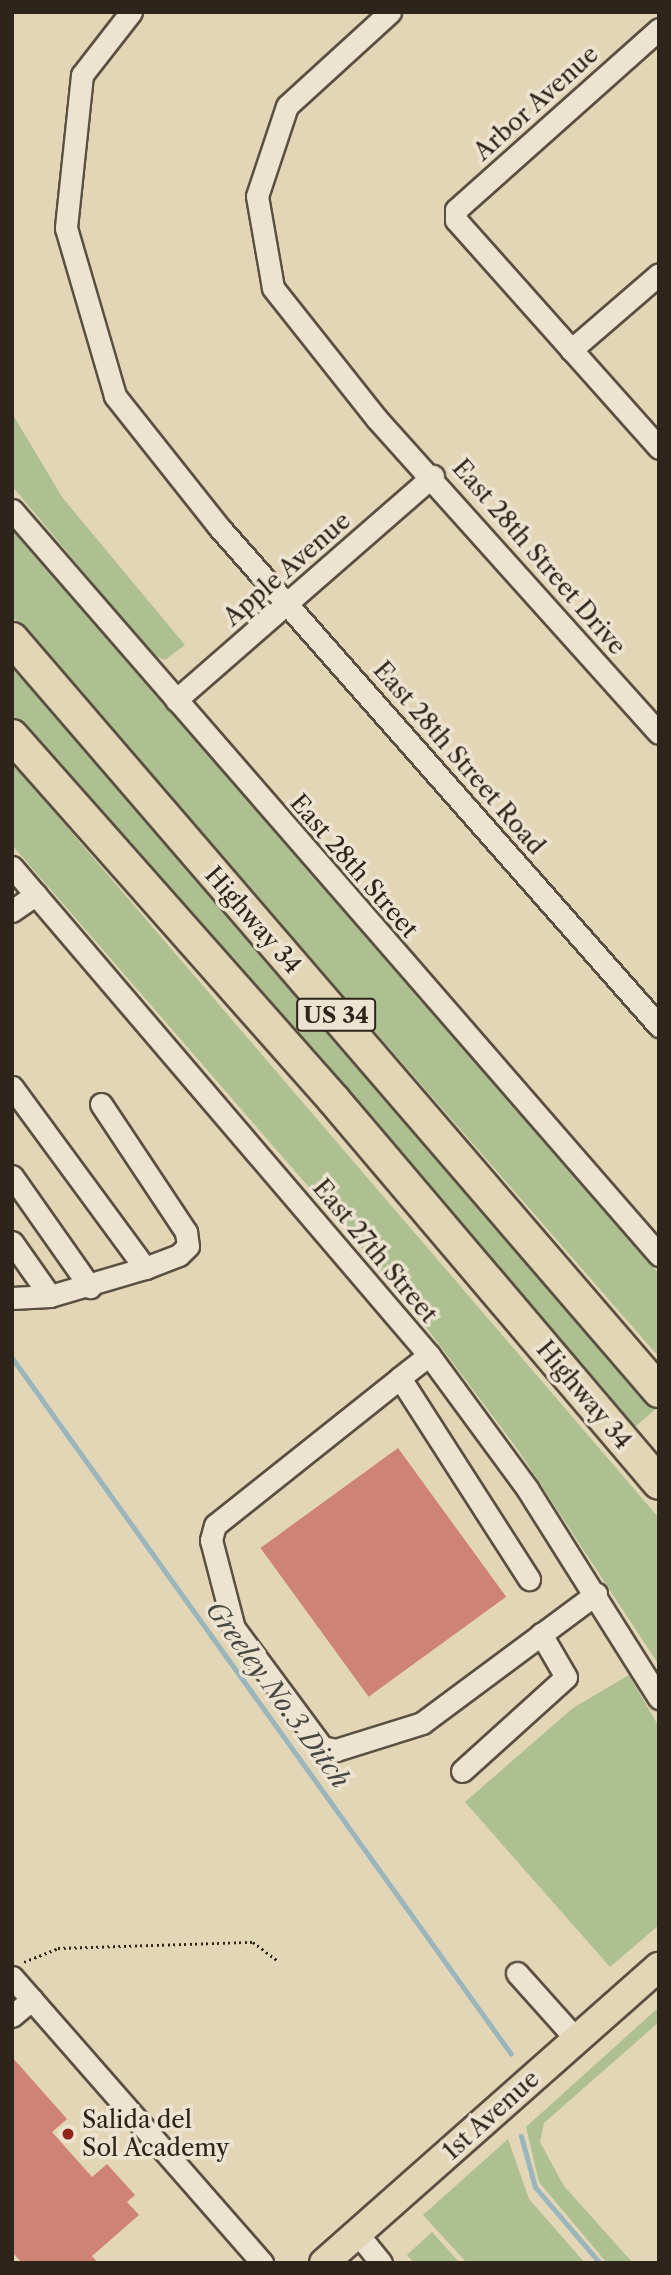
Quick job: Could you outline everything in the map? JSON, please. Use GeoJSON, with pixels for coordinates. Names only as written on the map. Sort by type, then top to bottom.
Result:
{"type":"FeatureCollection","features":[{"type":"Feature","properties":{"kind":"highway","name":"Highway 34"},"geometry":{"type":"LineString","coordinates":[[12,639],[659,1391]]}},
{"type":"Feature","properties":{"kind":"highway","name":"Highway 34"},"geometry":{"type":"LineString","coordinates":[[12,736],[334,1100],[659,1483]]}},
{"type":"Feature","properties":{"kind":"main road","name":"1st Avenue"},"geometry":{"type":"LineString","coordinates":[[324,2263],[659,1967]]}},
{"type":"Feature","properties":{"kind":"street","name":"East 28th Street Road"},"geometry":{"type":"LineString","coordinates":[[131,12],[82,75],[66,228],[115,396],[218,526],[654,1011]]}},
{"type":"Feature","properties":{"kind":"street","name":"East 28th Street Drive"},"geometry":{"type":"LineString","coordinates":[[390,12],[287,106],[257,196],[273,288],[376,418],[433,476],[659,733]]}},
{"type":"Feature","properties":{"kind":"street","name":"Arbor Avenue"},"geometry":{"type":"LineString","coordinates":[[571,350],[456,220],[456,210],[659,29]]}},
{"type":"Feature","properties":{"kind":"street"},"geometry":{"type":"LineString","coordinates":[[659,274],[571,350],[659,448]]}},
{"type":"Feature","properties":{"kind":"street","name":"Apple Avenue"},"geometry":{"type":"LineString","coordinates":[[176,701],[433,476]]}},
{"type":"Feature","properties":{"kind":"street","name":"East 28th Street"},"geometry":{"type":"LineString","coordinates":[[12,510],[659,1255]]}},
{"type":"Feature","properties":{"kind":"street","name":"East 27th Street"},"geometry":{"type":"LineString","coordinates":[[12,867],[429,1355],[596,1594],[659,1698]]}},
{"type":"Feature","properties":{"kind":"street"},"geometry":{"type":"LineString","coordinates":[[12,911],[36,894]]}},
{"type":"Feature","properties":{"kind":"street"},"geometry":{"type":"LineString","coordinates":[[12,1087],[145,1268]]}},
{"type":"Feature","properties":{"kind":"street"},"geometry":{"type":"LineString","coordinates":[[12,1298],[50,1296],[90,1287],[179,1255],[188,1245],[186,1232],[101,1104]]}},
{"type":"Feature","properties":{"kind":"street"},"geometry":{"type":"LineString","coordinates":[[12,1176],[90,1287]]}},
{"type":"Feature","properties":{"kind":"street"},"geometry":{"type":"LineString","coordinates":[[12,1242],[50,1296]]}},
{"type":"Feature","properties":{"kind":"street"},"geometry":{"type":"LineString","coordinates":[[429,1355],[215,1524],[211,1539],[234,1628],[322,1746],[336,1750],[422,1723],[596,1594]]}},
{"type":"Feature","properties":{"kind":"street"},"geometry":{"type":"LineString","coordinates":[[400,1378],[528,1579]]}},
{"type":"Feature","properties":{"kind":"street"},"geometry":{"type":"LineString","coordinates":[[462,1771],[566,1677],[541,1634]]}},
{"type":"Feature","properties":{"kind":"street"},"geometry":{"type":"LineString","coordinates":[[517,1973],[576,2039]]}},
{"type":"Feature","properties":{"kind":"street"},"geometry":{"type":"LineString","coordinates":[[12,1977],[262,2263]]}},
{"type":"Feature","properties":{"kind":"street"},"geometry":{"type":"LineString","coordinates":[[12,2016],[32,1999]]}},
{"type":"Feature","properties":{"kind":"street"},"geometry":{"type":"LineString","coordinates":[[357,2233],[381,2263]]}},
{"type":"Feature","properties":{"kind":"path"},"geometry":{"type":"LineString","coordinates":[[12,1969],[58,1948],[253,1942],[278,1961]]}},
{"type":"Feature","properties":{"kind":"green space"},"geometry":{"type":"Polygon","coordinates":[[[12,413],[62,497],[185,645],[165,660],[153,655],[12,486],[12,413]]]}},
{"type":"Feature","properties":{"kind":"green space"},"geometry":{"type":"Polygon","coordinates":[[[12,526],[659,1274],[659,1357],[12,616],[12,526]]]}},
{"type":"Feature","properties":{"kind":"green space"},"geometry":{"type":"Polygon","coordinates":[[[12,658],[659,1402],[659,1406],[615,1444],[12,751],[12,658]]]}},
{"type":"Feature","properties":{"kind":"green space"},"geometry":{"type":"Polygon","coordinates":[[[12,763],[659,1518],[659,1665],[518,1450],[399,1291],[12,845],[12,763]]]}},
{"type":"Feature","properties":{"kind":"green space"},"geometry":{"type":"Polygon","coordinates":[[[629,1675],[659,1727],[659,1925],[610,1967],[465,1802],[573,1708],[629,1675]]]}},
{"type":"Feature","properties":{"kind":"green space"},"geometry":{"type":"Polygon","coordinates":[[[659,2007],[659,2022],[544,2123],[540,2142],[564,2186],[633,2263],[607,2263],[539,2182],[526,2127],[659,2007]]]}},
{"type":"Feature","properties":{"kind":"green space"},"geometry":{"type":"Polygon","coordinates":[[[508,2139],[529,2199],[585,2263],[467,2263],[423,2215],[508,2139]]]}},
{"type":"Feature","properties":{"kind":"green space"},"geometry":{"type":"Polygon","coordinates":[[[432,2232],[460,2263],[414,2263],[407,2255],[432,2232]]]}},
{"type":"Feature","properties":{"kind":"building"},"geometry":{"type":"Polygon","coordinates":[[[398,1448],[506,1597],[369,1697],[260,1548],[398,1448]]]}},
{"type":"Feature","properties":{"kind":"building"},"geometry":{"type":"Polygon","coordinates":[[[12,2057],[67,2119],[52,2132],[92,2177],[107,2164],[135,2195],[127,2202],[139,2215],[92,2256],[98,2263],[22,2263],[12,2252],[12,2057]]]}},
{"type":"Feature","properties":{"kind":"waterway","name":"Greeley No.3 Ditch"},"geometry":{"type":"LineString","coordinates":[[12,1358],[511,2054]]}},
{"type":"Feature","properties":{"kind":"waterway","name":"Greeley No.3 Ditch"},"geometry":{"type":"LineString","coordinates":[[521,2136],[535,2187],[600,2263]]}},
{"type":"Feature","properties":{"kind":"place","name":"Salida del Sol Academy"},"geometry":{"type":"Point","coordinates":[68,2134]}}]}
